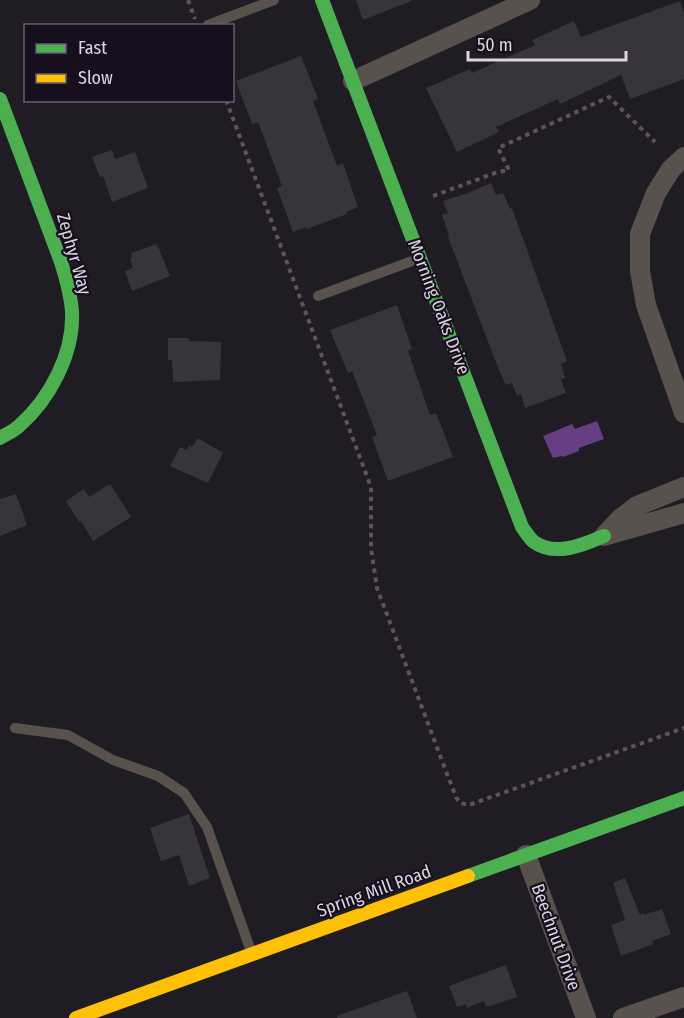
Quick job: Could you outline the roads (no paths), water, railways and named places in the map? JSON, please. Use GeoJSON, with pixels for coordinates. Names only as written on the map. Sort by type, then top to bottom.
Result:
{"type":"FeatureCollection","features":[{"type":"Feature","properties":{"kind":"street","name":"Morning Oaks Drive"},"geometry":{"type":"LineString","coordinates":[[322,0],[522,527],[534,543],[549,549],[576,547],[604,536],[684,513]]}},
{"type":"Feature","properties":{"kind":"street"},"geometry":{"type":"LineString","coordinates":[[353,81],[530,0]]}},
{"type":"Feature","properties":{"kind":"street","name":"Zephyr Way"},"geometry":{"type":"LineString","coordinates":[[0,99],[60,259],[72,313],[69,340],[62,364],[48,392],[18,427],[0,438]]}},
{"type":"Feature","properties":{"kind":"street"},"geometry":{"type":"LineString","coordinates":[[684,157],[671,169],[656,193],[640,234],[640,271],[646,305],[684,413]]}},
{"type":"Feature","properties":{"kind":"street","name":"Morning Oaks Drive"},"geometry":{"type":"LineString","coordinates":[[604,536],[620,519],[637,506],[684,487]]}},
{"type":"Feature","properties":{"kind":"street","name":"Spring Mill Road"},"geometry":{"type":"LineString","coordinates":[[76,1018],[684,798]]}},
{"type":"Feature","properties":{"kind":"street","name":"Beechnut Drive"},"geometry":{"type":"LineString","coordinates":[[526,855],[586,1018]]}},
{"type":"Feature","properties":{"kind":"street"},"geometry":{"type":"LineString","coordinates":[[624,1018],[684,997]]}},
{"type":"Feature","properties":{"kind":"lane"},"geometry":{"type":"LineString","coordinates":[[211,24],[274,0]]}},
{"type":"Feature","properties":{"kind":"lane"},"geometry":{"type":"LineString","coordinates":[[318,296],[420,258]]}},
{"type":"Feature","properties":{"kind":"lane"},"geometry":{"type":"LineString","coordinates":[[15,728],[68,735],[113,760],[158,776],[184,793],[207,826],[252,955]]}}]}
